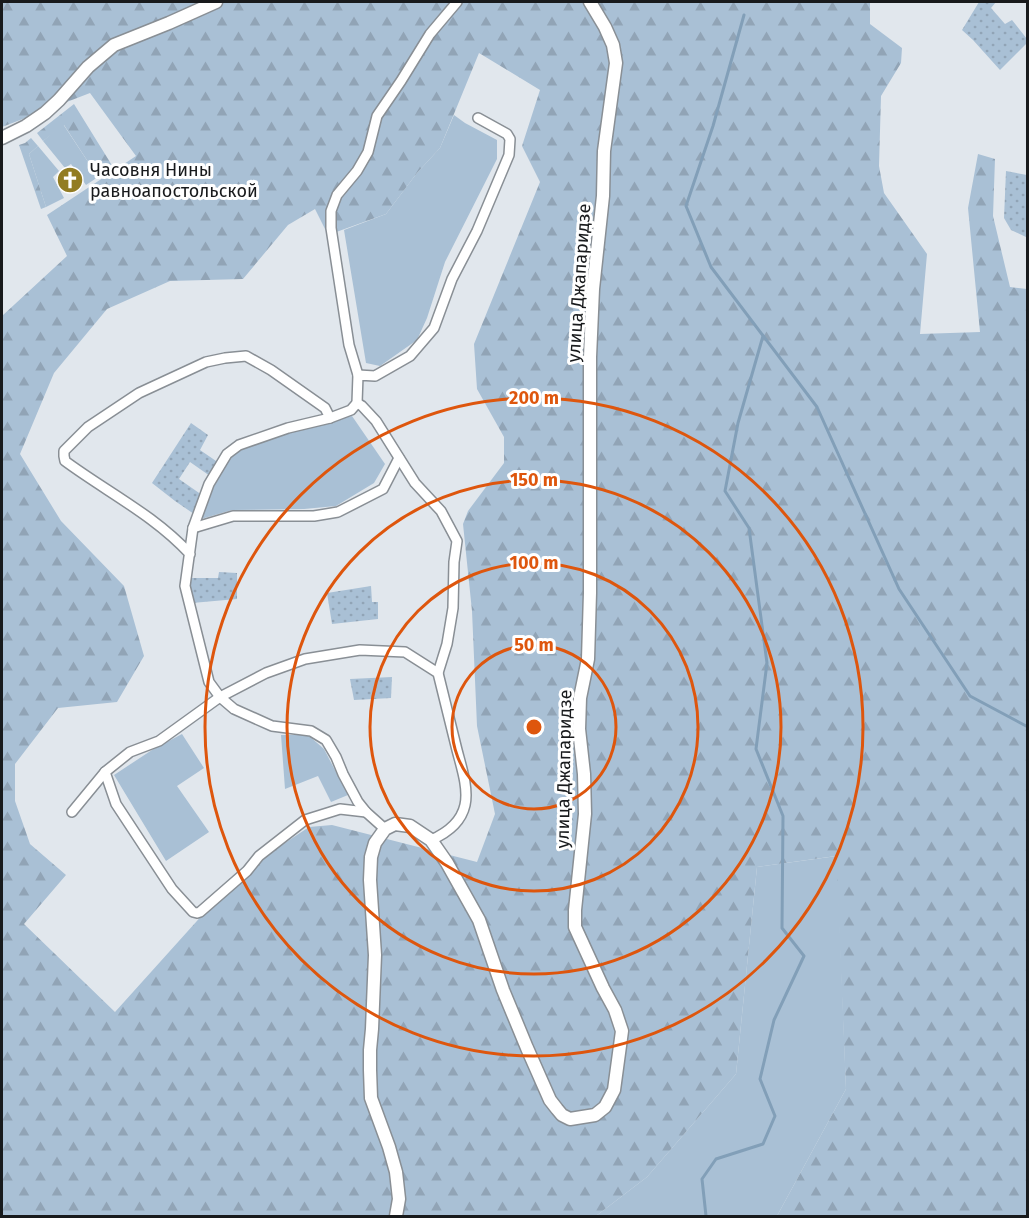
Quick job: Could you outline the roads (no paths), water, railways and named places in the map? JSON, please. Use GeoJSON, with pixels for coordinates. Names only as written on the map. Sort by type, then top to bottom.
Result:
{"type":"FeatureCollection","features":[{"type":"Feature","properties":{"kind":"street"},"geometry":{"type":"LineString","coordinates":[[2,138],[45,113],[88,68],[114,45],[216,2]]}},
{"type":"Feature","properties":{"kind":"street"},"geometry":{"type":"LineString","coordinates":[[396,1216],[399,1199],[396,1172],[371,1098],[370,1070],[375,955],[370,880],[371,857],[375,843],[385,829],[358,802],[326,740],[311,731],[272,726],[234,709],[220,697],[209,682],[185,585],[193,528],[208,484],[227,454],[239,445],[351,410],[357,403],[358,375],[349,345],[330,211],[337,195],[357,171],[368,152],[377,116],[402,81],[430,34],[457,2]]}},
{"type":"Feature","properties":{"kind":"street","name":"улица Джапаридзе"},"geometry":{"type":"LineString","coordinates":[[385,829],[395,824],[411,826],[431,840],[479,920],[503,990],[550,1100],[562,1115],[570,1119],[596,1115],[605,1107],[614,1090],[622,1031],[615,1010],[575,927],[585,814],[584,774],[579,729],[580,698],[588,659],[590,593],[590,345],[593,289],[603,196],[604,151],[616,63],[613,45],[590,2]]}},
{"type":"Feature","properties":{"kind":"street"},"geometry":{"type":"LineString","coordinates":[[358,375],[375,376],[410,356],[434,328],[452,279],[477,231],[509,155],[510,139],[507,134],[478,118]]}},
{"type":"Feature","properties":{"kind":"street"},"geometry":{"type":"LineString","coordinates":[[190,554],[146,514],[65,461],[64,450],[88,427],[139,393],[206,362],[225,358],[246,356],[271,370],[325,408],[330,418]]}},
{"type":"Feature","properties":{"kind":"street"},"geometry":{"type":"LineString","coordinates":[[357,403],[376,421],[415,483],[441,511],[457,541],[453,608],[447,645],[438,673],[465,783],[465,805],[454,827],[431,840]]}},
{"type":"Feature","properties":{"kind":"street"},"geometry":{"type":"LineString","coordinates":[[193,528],[233,516],[314,516],[338,512],[383,489],[399,458]]}},
{"type":"Feature","properties":{"kind":"street"},"geometry":{"type":"LineString","coordinates":[[72,812],[105,772],[130,752],[159,741],[220,697],[266,673],[305,659],[360,650],[405,652],[438,673]]}},
{"type":"Feature","properties":{"kind":"street"},"geometry":{"type":"LineString","coordinates":[[105,772],[116,804],[172,889],[193,912],[197,913],[247,871],[259,856],[305,820],[340,809],[366,812]]}},
{"type":"Feature","properties":{"kind":"waterway"},"geometry":{"type":"LineString","coordinates":[[744,15],[713,126],[686,206],[711,267],[817,407],[899,589],[970,696],[1028,727]]}},
{"type":"Feature","properties":{"kind":"waterway"},"geometry":{"type":"LineString","coordinates":[[706,1216],[702,1179],[716,1159],[763,1144],[775,1116],[760,1079],[774,1020],[804,956],[782,928],[783,816],[756,749],[767,663],[749,528],[725,491],[738,423],[763,336]]}},
{"type":"Feature","properties":{"kind":"place","name":"Часовня Нины равноапостольской"},"geometry":{"type":"Point","coordinates":[70,180]}}]}
